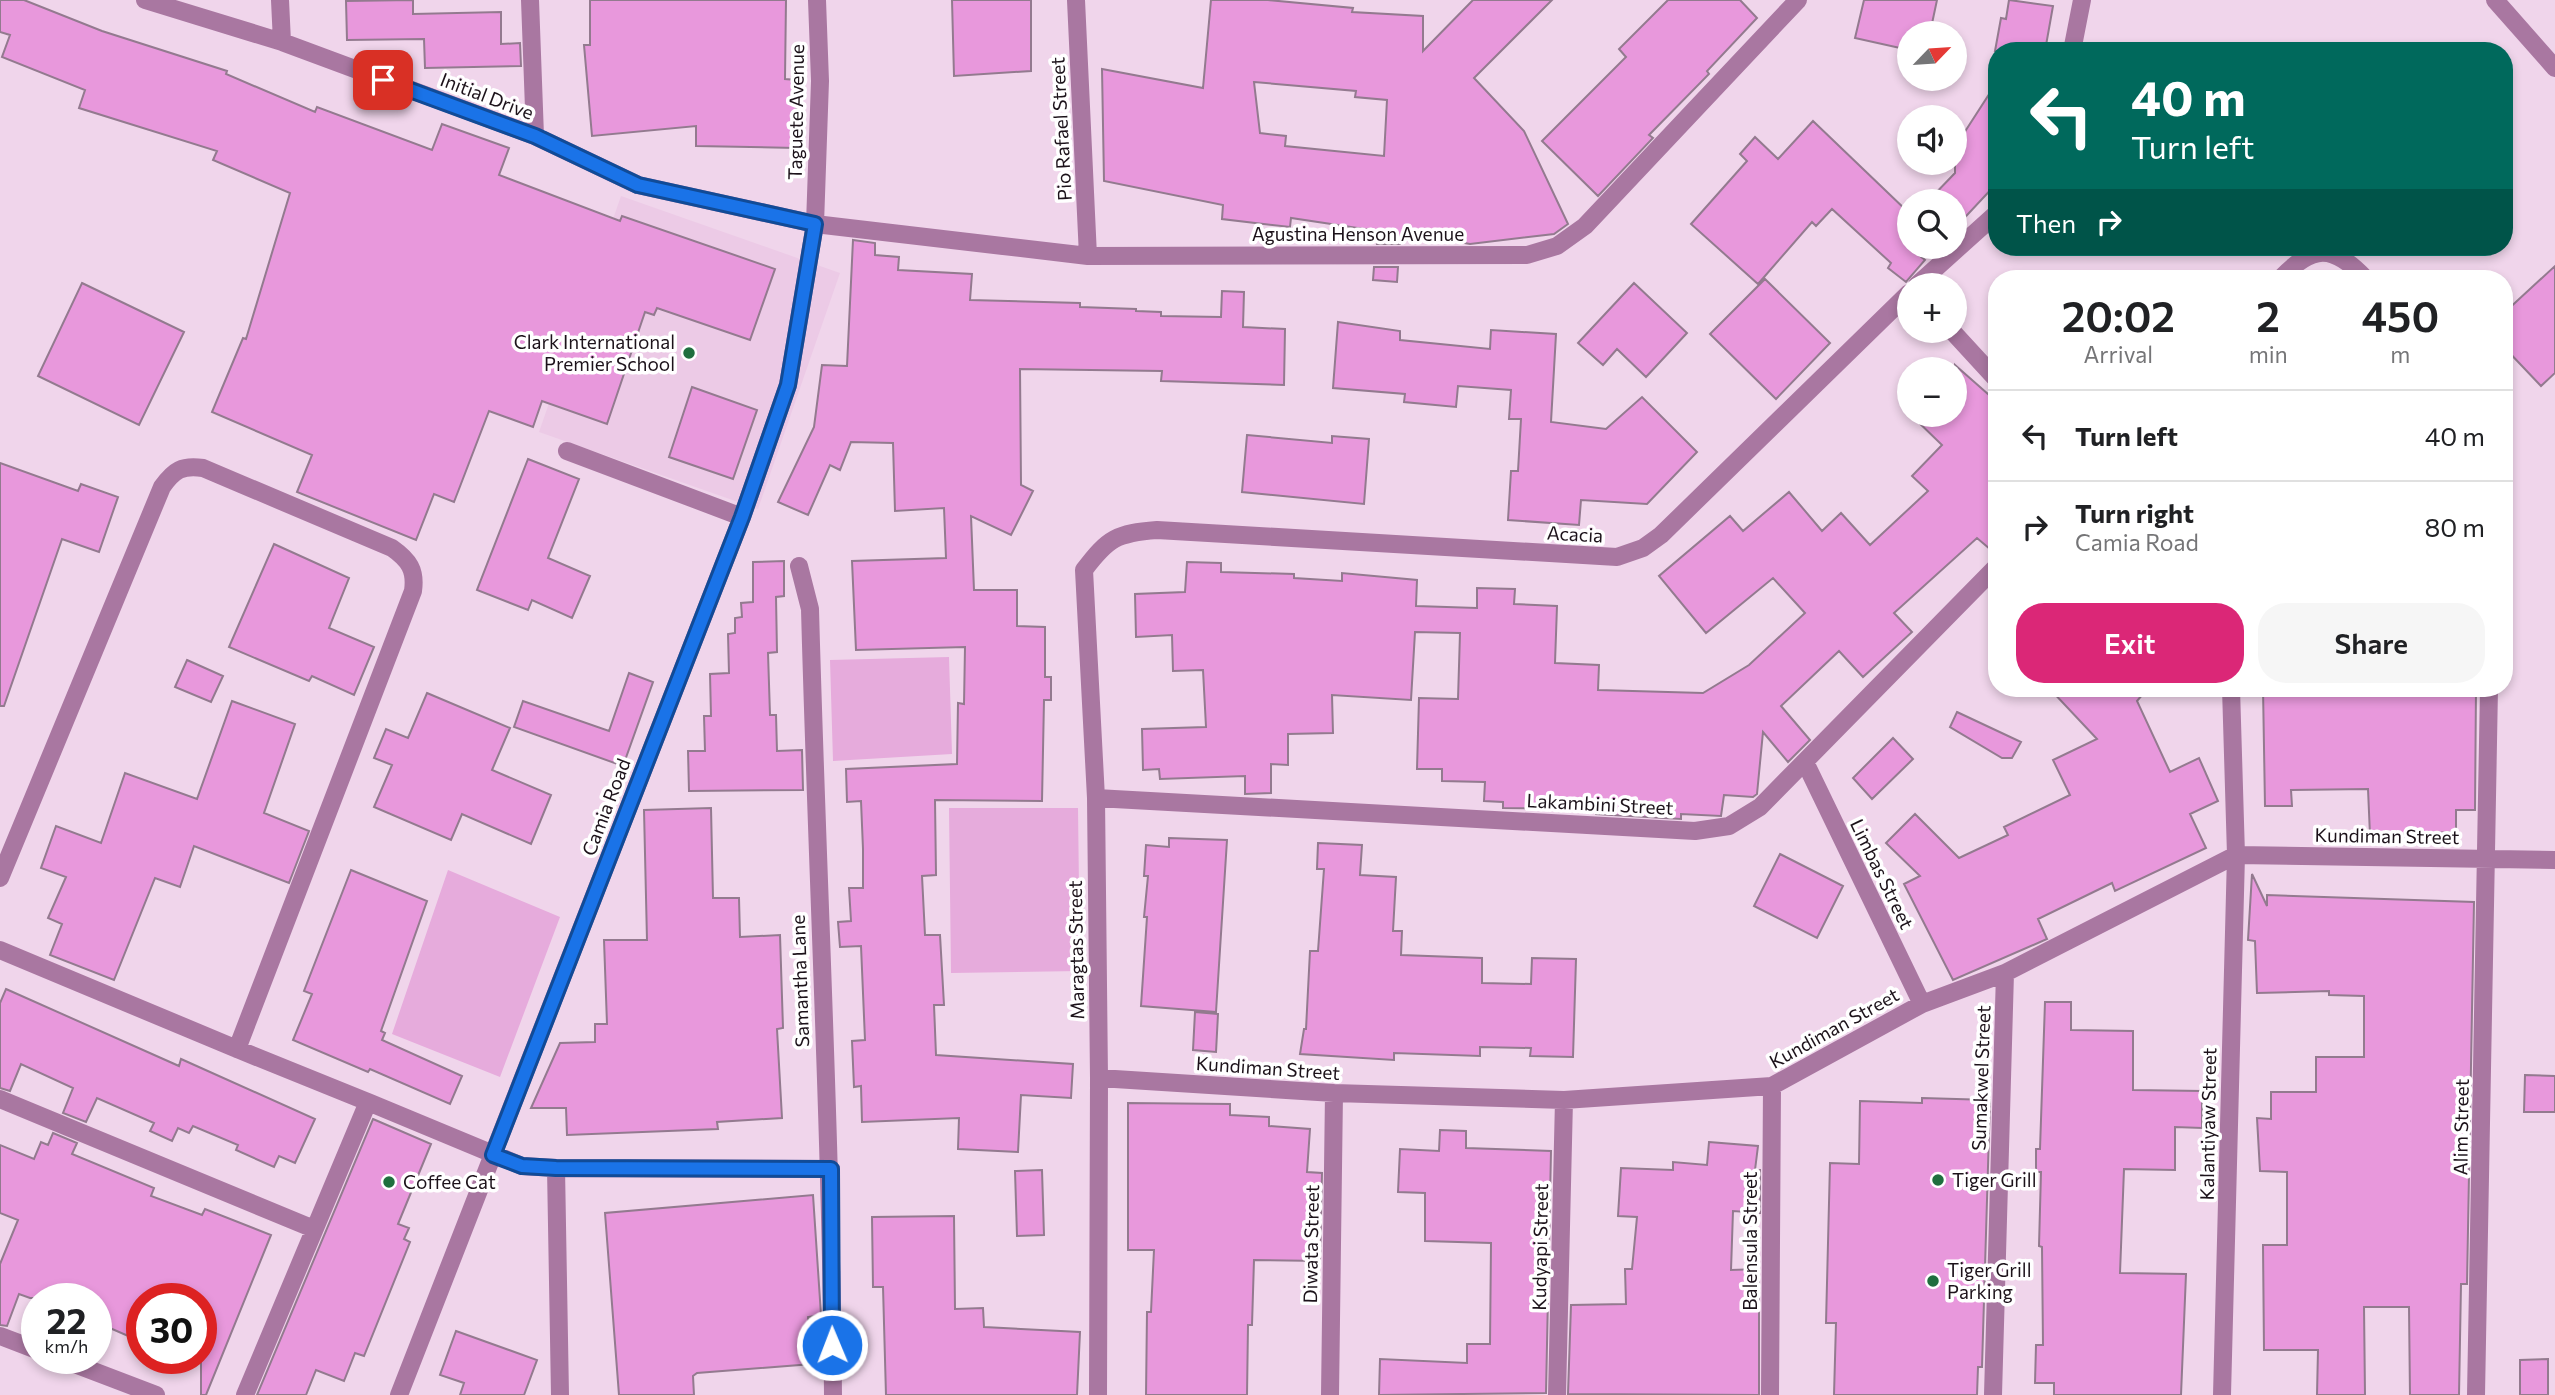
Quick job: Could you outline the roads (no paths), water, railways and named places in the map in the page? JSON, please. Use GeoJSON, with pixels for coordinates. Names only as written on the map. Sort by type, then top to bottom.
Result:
{"type":"FeatureCollection","features":[{"type":"Feature","properties":{"kind":"street","name":"Initial Drive"},"geometry":{"type":"LineString","coordinates":[[145,0],[282,42],[535,136],[638,185],[815,224]]}},
{"type":"Feature","properties":{"kind":"street"},"geometry":{"type":"LineString","coordinates":[[281,0],[282,42]]}},
{"type":"Feature","properties":{"kind":"street"},"geometry":{"type":"LineString","coordinates":[[530,0],[535,136]]}},
{"type":"Feature","properties":{"kind":"street","name":"Taguete Avenue"},"geometry":{"type":"LineString","coordinates":[[815,224],[820,81],[817,0]]}},
{"type":"Feature","properties":{"kind":"street","name":"Pio Rafael Street"},"geometry":{"type":"LineString","coordinates":[[1076,0],[1088,256]]}},
{"type":"Feature","properties":{"kind":"street","name":"Agustina Henson Avenue"},"geometry":{"type":"LineString","coordinates":[[815,224],[1088,256],[1527,255],[1557,246],[1585,226],[1798,0]]}},
{"type":"Feature","properties":{"kind":"street"},"geometry":{"type":"LineString","coordinates":[[2074,42],[2082,0]]}},
{"type":"Feature","properties":{"kind":"street"},"geometry":{"type":"LineString","coordinates":[[2495,0],[2555,68]]}},
{"type":"Feature","properties":{"kind":"street"},"geometry":{"type":"LineString","coordinates":[[1930,273],[1988,221]]}},
{"type":"Feature","properties":{"kind":"street","name":"Camia Road"},"geometry":{"type":"LineString","coordinates":[[399,1395],[742,517],[788,385],[815,224]]}},
{"type":"Feature","properties":{"kind":"street"},"geometry":{"type":"LineString","coordinates":[[2289,270],[2307,256]]}},
{"type":"Feature","properties":{"kind":"street"},"geometry":{"type":"LineString","coordinates":[[2338,256],[2355,270]]}},
{"type":"Feature","properties":{"kind":"street","name":"Acacia"},"geometry":{"type":"LineString","coordinates":[[1134,532],[1157,530],[1617,557],[1643,548],[1661,535],[1897,305]]}},
{"type":"Feature","properties":{"kind":"street"},"geometry":{"type":"LineString","coordinates":[[1963,343],[1988,370]]}},
{"type":"Feature","properties":{"kind":"street"},"geometry":{"type":"LineString","coordinates":[[567,451],[742,517]]}},
{"type":"Feature","properties":{"kind":"street"},"geometry":{"type":"LineString","coordinates":[[0,878],[162,487],[172,472],[188,466],[203,468],[392,548],[413,568],[413,591],[237,1049]]}},
{"type":"Feature","properties":{"kind":"street","name":"Maragtas Street"},"geometry":{"type":"LineString","coordinates":[[1098,1395],[1096,798],[1084,570],[1104,543],[1134,532]]}},
{"type":"Feature","properties":{"kind":"street","name":"Samantha Lane"},"geometry":{"type":"LineString","coordinates":[[799,566],[810,609],[821,1006],[831,1169],[833,1395]]}},
{"type":"Feature","properties":{"kind":"street","name":"Lakambini Street"},"geometry":{"type":"LineString","coordinates":[[1096,798],[1695,831],[1729,826],[1744,818],[1805,762],[1988,575]]}},
{"type":"Feature","properties":{"kind":"street","name":"Kalantiyaw Street"},"geometry":{"type":"LineString","coordinates":[[2222,1395],[2235,855],[2231,697]]}},
{"type":"Feature","properties":{"kind":"street"},"geometry":{"type":"LineString","coordinates":[[2487,859],[2489,697]]}},
{"type":"Feature","properties":{"kind":"street","name":"Limbas Street"},"geometry":{"type":"LineString","coordinates":[[1805,762],[1922,1004]]}},
{"type":"Feature","properties":{"kind":"street","name":"Kundiman Street"},"geometry":{"type":"LineString","coordinates":[[1099,1078],[1334,1093],[1564,1100],[1772,1086],[1922,1004],[2005,972],[2235,855],[2555,860]]}},
{"type":"Feature","properties":{"kind":"street","name":"Alim Street"},"geometry":{"type":"LineString","coordinates":[[2476,1395],[2487,859]]}},
{"type":"Feature","properties":{"kind":"street"},"geometry":{"type":"LineString","coordinates":[[0,950],[522,1166],[831,1169]]}},
{"type":"Feature","properties":{"kind":"street","name":"Sumakwel Street"},"geometry":{"type":"LineString","coordinates":[[1993,1395],[2005,972]]}},
{"type":"Feature","properties":{"kind":"street","name":"Balensula Street"},"geometry":{"type":"LineString","coordinates":[[1770,1395],[1772,1086]]}},
{"type":"Feature","properties":{"kind":"street","name":"Diwata Street"},"geometry":{"type":"LineString","coordinates":[[1330,1395],[1334,1093]]}},
{"type":"Feature","properties":{"kind":"street"},"geometry":{"type":"LineString","coordinates":[[0,1099],[314,1229]]}},
{"type":"Feature","properties":{"kind":"street","name":"Kudyapi Street"},"geometry":{"type":"LineString","coordinates":[[1557,1395],[1564,1100]]}},
{"type":"Feature","properties":{"kind":"street"},"geometry":{"type":"LineString","coordinates":[[245,1395],[368,1102]]}},
{"type":"Feature","properties":{"kind":"street"},"geometry":{"type":"LineString","coordinates":[[556,1168],[561,1395]]}},
{"type":"Feature","properties":{"kind":"street"},"geometry":{"type":"LineString","coordinates":[[0,1336],[21,1344]]}},
{"type":"Feature","properties":{"kind":"street"},"geometry":{"type":"LineString","coordinates":[[101,1374],[156,1395]]}},
{"type":"Feature","properties":{"kind":"place","name":"Clark International Premier School"},"geometry":{"type":"Point","coordinates":[689,353]}},
{"type":"Feature","properties":{"kind":"place","name":"Tiger Grill"},"geometry":{"type":"Point","coordinates":[1938,1180]}},
{"type":"Feature","properties":{"kind":"place","name":"Coffee Cat"},"geometry":{"type":"Point","coordinates":[389,1182]}},
{"type":"Feature","properties":{"kind":"place","name":"Tiger Grill Parking"},"geometry":{"type":"Point","coordinates":[1933,1281]}}]}
